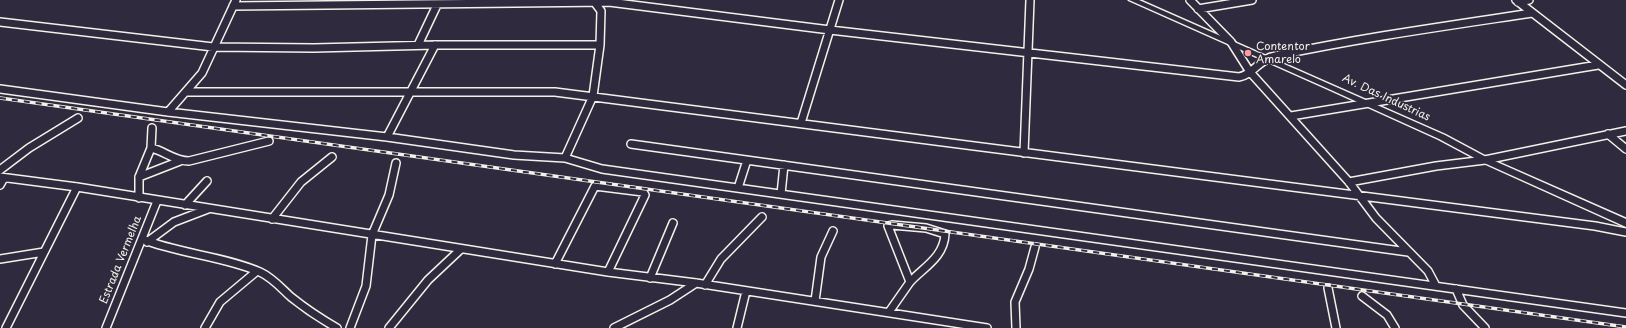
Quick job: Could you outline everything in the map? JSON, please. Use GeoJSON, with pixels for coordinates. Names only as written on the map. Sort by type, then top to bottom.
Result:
{"type":"FeatureCollection","features":[{"type":"Feature","properties":{"kind":"main road","name":"Av. Das Industrias"},"geometry":{"type":"LineString","coordinates":[[1133,0],[1368,103],[1442,137],[1485,160],[1626,223]]}},
{"type":"Feature","properties":{"kind":"street"},"geometry":{"type":"LineString","coordinates":[[801,123],[839,0]]}},
{"type":"Feature","properties":{"kind":"street"},"geometry":{"type":"LineString","coordinates":[[1024,153],[1030,0]]}},
{"type":"Feature","properties":{"kind":"street"},"geometry":{"type":"LineString","coordinates":[[1190,0],[1231,42],[1250,72],[1349,182],[1358,196],[1408,252],[1432,274],[1436,286]]}},
{"type":"Feature","properties":{"kind":"street"},"geometry":{"type":"LineString","coordinates":[[1198,8],[1252,0]]}},
{"type":"Feature","properties":{"kind":"street"},"geometry":{"type":"LineString","coordinates":[[1517,1],[1529,0]]}},
{"type":"Feature","properties":{"kind":"street"},"geometry":{"type":"LineString","coordinates":[[1517,1],[1598,65],[1626,85]]}},
{"type":"Feature","properties":{"kind":"street"},"geometry":{"type":"LineString","coordinates":[[591,2],[601,11]]}},
{"type":"Feature","properties":{"kind":"street"},"geometry":{"type":"LineString","coordinates":[[565,158],[593,96],[600,45],[601,11],[610,2]]}},
{"type":"Feature","properties":{"kind":"street"},"geometry":{"type":"LineString","coordinates":[[168,112],[202,73],[210,59],[213,47],[235,3],[442,4],[610,2],[830,30],[1239,77],[1250,72],[1266,58],[1333,44],[1532,13]]}},
{"type":"Feature","properties":{"kind":"street"},"geometry":{"type":"LineString","coordinates":[[418,45],[442,4]]}},
{"type":"Feature","properties":{"kind":"street"},"geometry":{"type":"LineString","coordinates":[[0,22],[213,47],[314,48],[418,45],[600,45]]}},
{"type":"Feature","properties":{"kind":"street"},"geometry":{"type":"LineString","coordinates":[[387,137],[435,45]]}},
{"type":"Feature","properties":{"kind":"street"},"geometry":{"type":"LineString","coordinates":[[1291,116],[1598,65]]}},
{"type":"Feature","properties":{"kind":"street"},"geometry":{"type":"LineString","coordinates":[[0,89],[168,112],[387,137],[514,155],[565,158],[602,169],[1626,313]]}},
{"type":"Feature","properties":{"kind":"street"},"geometry":{"type":"LineString","coordinates":[[187,92],[548,92],[593,96],[1588,225],[1626,232]]}},
{"type":"Feature","properties":{"kind":"street"},"geometry":{"type":"LineString","coordinates":[[0,170],[29,148],[78,118]]}},
{"type":"Feature","properties":{"kind":"street"},"geometry":{"type":"LineString","coordinates":[[139,198],[139,178],[151,148],[152,128]]}},
{"type":"Feature","properties":{"kind":"street"},"geometry":{"type":"LineString","coordinates":[[1349,182],[1436,166],[1485,160],[1626,131]]}},
{"type":"Feature","properties":{"kind":"street"},"geometry":{"type":"LineString","coordinates":[[1608,134],[1626,149]]}},
{"type":"Feature","properties":{"kind":"street"},"geometry":{"type":"LineString","coordinates":[[151,148],[158,149],[180,161],[190,161],[269,141]]}},
{"type":"Feature","properties":{"kind":"street"},"geometry":{"type":"LineString","coordinates":[[631,144],[1408,252]]}},
{"type":"Feature","properties":{"kind":"street"},"geometry":{"type":"LineString","coordinates":[[272,219],[301,182],[332,158]]}},
{"type":"Feature","properties":{"kind":"street"},"geometry":{"type":"LineString","coordinates":[[738,188],[747,160]]}},
{"type":"Feature","properties":{"kind":"street"},"geometry":{"type":"LineString","coordinates":[[139,178],[180,161]]}},
{"type":"Feature","properties":{"kind":"street"},"geometry":{"type":"LineString","coordinates":[[350,328],[366,286],[372,235],[389,195],[394,178],[396,163]]}},
{"type":"Feature","properties":{"kind":"street"},"geometry":{"type":"LineString","coordinates":[[782,194],[784,165]]}},
{"type":"Feature","properties":{"kind":"street"},"geometry":{"type":"LineString","coordinates":[[0,185],[2,177],[77,187],[555,264],[696,283],[987,328]]}},
{"type":"Feature","properties":{"kind":"street"},"geometry":{"type":"LineString","coordinates":[[186,205],[207,181]]}},
{"type":"Feature","properties":{"kind":"street"},"geometry":{"type":"LineString","coordinates":[[555,264],[595,186],[609,186],[643,192],[644,196],[642,202],[608,272]]}},
{"type":"Feature","properties":{"kind":"street"},"geometry":{"type":"LineString","coordinates":[[0,323],[8,325],[77,187]]}},
{"type":"Feature","properties":{"kind":"street","name":"Estrada Vermelha"},"geometry":{"type":"LineString","coordinates":[[106,328],[144,240],[157,201]]}},
{"type":"Feature","properties":{"kind":"street"},"geometry":{"type":"LineString","coordinates":[[144,240],[174,222],[208,209]]}},
{"type":"Feature","properties":{"kind":"street"},"geometry":{"type":"LineString","coordinates":[[705,285],[721,259],[762,217]]}},
{"type":"Feature","properties":{"kind":"street"},"geometry":{"type":"LineString","coordinates":[[650,278],[673,223]]}},
{"type":"Feature","properties":{"kind":"street"},"geometry":{"type":"LineString","coordinates":[[889,312],[910,282],[936,258],[944,245],[945,234],[915,228],[892,225],[888,226],[910,282]]}},
{"type":"Feature","properties":{"kind":"street"},"geometry":{"type":"LineString","coordinates":[[815,301],[821,257],[833,231]]}},
{"type":"Feature","properties":{"kind":"street"},"geometry":{"type":"LineString","coordinates":[[144,240],[157,246],[258,271],[276,281],[287,294],[337,328]]}},
{"type":"Feature","properties":{"kind":"street"},"geometry":{"type":"LineString","coordinates":[[1016,328],[1015,302],[1029,269],[1035,247]]}},
{"type":"Feature","properties":{"kind":"street"},"geometry":{"type":"LineString","coordinates":[[389,328],[424,285],[460,249]]}},
{"type":"Feature","properties":{"kind":"street"},"geometry":{"type":"LineString","coordinates":[[0,259],[44,252]]}},
{"type":"Feature","properties":{"kind":"street"},"geometry":{"type":"LineString","coordinates":[[205,328],[220,302],[258,271]]}},
{"type":"Feature","properties":{"kind":"street"},"geometry":{"type":"LineString","coordinates":[[614,328],[670,300],[696,283]]}},
{"type":"Feature","properties":{"kind":"street"},"geometry":{"type":"LineString","coordinates":[[1328,288],[1336,328]]}},
{"type":"Feature","properties":{"kind":"street"},"geometry":{"type":"LineString","coordinates":[[1456,289],[1464,305],[1485,328]]}},
{"type":"Feature","properties":{"kind":"street"},"geometry":{"type":"LineString","coordinates":[[737,328],[746,291]]}},
{"type":"Feature","properties":{"kind":"street"},"geometry":{"type":"LineString","coordinates":[[1362,296],[1387,315],[1395,328]]}},
{"type":"Feature","properties":{"kind":"railway"},"geometry":{"type":"LineString","coordinates":[[0,98],[1626,327]]}},
{"type":"Feature","properties":{"kind":"place","name":"Contentor Amarelo"},"geometry":{"type":"Point","coordinates":[1248,53]}}]}
